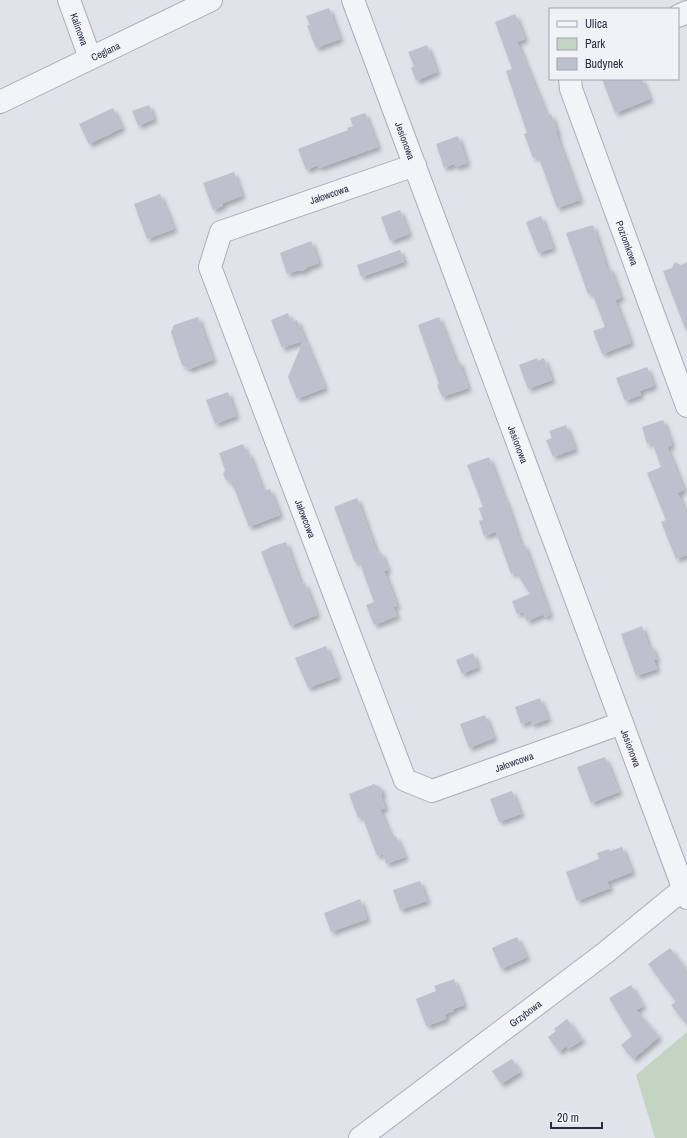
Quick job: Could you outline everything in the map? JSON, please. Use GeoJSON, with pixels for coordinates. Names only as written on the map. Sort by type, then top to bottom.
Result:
{"type":"FeatureCollection","features":[{"type":"Feature","properties":{"kind":"street","name":"Kalinowa"},"geometry":{"type":"LineString","coordinates":[[69,0],[90,58]]}},
{"type":"Feature","properties":{"kind":"street","name":"Ceglana"},"geometry":{"type":"LineString","coordinates":[[0,102],[211,0]]}},
{"type":"Feature","properties":{"kind":"street","name":"Jesionowa"},"geometry":{"type":"LineString","coordinates":[[353,0],[686,891]]}},
{"type":"Feature","properties":{"kind":"street","name":"Poziomkowa"},"geometry":{"type":"LineString","coordinates":[[570,80],[571,89],[687,406]]}},
{"type":"Feature","properties":{"kind":"street","name":"Jałowcowa"},"geometry":{"type":"LineString","coordinates":[[415,165],[221,232],[210,267],[405,780],[432,791],[622,723]]}},
{"type":"Feature","properties":{"kind":"street","name":"Grzybowa"},"geometry":{"type":"LineString","coordinates":[[360,1138],[686,891]]}},
{"type":"Feature","properties":{"kind":"green space"},"geometry":{"type":"Polygon","coordinates":[[[687,1032],[687,1138],[655,1138],[636,1075],[687,1032]]]}},
{"type":"Feature","properties":{"kind":"building"},"geometry":{"type":"Polygon","coordinates":[[[329,8],[340,39],[316,48],[307,26],[310,25],[306,16],[329,8]]]}},
{"type":"Feature","properties":{"kind":"building"},"geometry":{"type":"Polygon","coordinates":[[[515,14],[525,39],[517,42],[547,116],[551,114],[559,142],[580,200],[557,208],[538,156],[533,158],[524,134],[527,133],[506,71],[512,69],[495,22],[515,14]]]}},
{"type":"Feature","properties":{"kind":"building"},"geometry":{"type":"Polygon","coordinates":[[[427,45],[437,72],[416,81],[411,68],[414,66],[408,52],[427,45]]]}},
{"type":"Feature","properties":{"kind":"building"},"geometry":{"type":"Polygon","coordinates":[[[602,80],[642,80],[650,99],[615,113],[602,80]]]}},
{"type":"Feature","properties":{"kind":"building"},"geometry":{"type":"Polygon","coordinates":[[[149,105],[154,119],[138,126],[132,111],[149,105]]]}},
{"type":"Feature","properties":{"kind":"building"},"geometry":{"type":"Polygon","coordinates":[[[113,108],[122,128],[89,144],[79,124],[113,108]]]}},
{"type":"Feature","properties":{"kind":"building"},"geometry":{"type":"Polygon","coordinates":[[[365,113],[378,147],[319,168],[318,165],[306,170],[298,149],[348,130],[347,128],[353,126],[350,118],[365,113]]]}},
{"type":"Feature","properties":{"kind":"building"},"geometry":{"type":"Polygon","coordinates":[[[458,136],[467,163],[456,167],[454,164],[444,168],[436,144],[458,136]]]}},
{"type":"Feature","properties":{"kind":"building"},"geometry":{"type":"Polygon","coordinates":[[[234,172],[242,196],[223,203],[222,206],[213,210],[203,183],[234,172]]]}},
{"type":"Feature","properties":{"kind":"building"},"geometry":{"type":"Polygon","coordinates":[[[160,194],[174,229],[147,239],[134,204],[160,194]]]}},
{"type":"Feature","properties":{"kind":"building"},"geometry":{"type":"Polygon","coordinates":[[[400,210],[409,234],[390,241],[381,217],[400,210]]]}},
{"type":"Feature","properties":{"kind":"building"},"geometry":{"type":"Polygon","coordinates":[[[541,216],[553,248],[538,253],[526,222],[541,216]]]}},
{"type":"Feature","properties":{"kind":"building"},"geometry":{"type":"Polygon","coordinates":[[[593,225],[607,269],[610,268],[621,298],[615,300],[631,343],[602,354],[593,331],[605,327],[592,293],[588,294],[566,233],[593,225]]]}},
{"type":"Feature","properties":{"kind":"building"},"geometry":{"type":"Polygon","coordinates":[[[311,241],[319,263],[308,267],[303,271],[296,271],[287,274],[280,253],[311,241]]]}},
{"type":"Feature","properties":{"kind":"building"},"geometry":{"type":"Polygon","coordinates":[[[400,250],[404,262],[361,277],[357,265],[400,250]]]}},
{"type":"Feature","properties":{"kind":"building"},"geometry":{"type":"Polygon","coordinates":[[[675,262],[681,265],[687,262],[686,331],[663,271],[672,268],[675,262]]]}},
{"type":"Feature","properties":{"kind":"building"},"geometry":{"type":"Polygon","coordinates":[[[288,313],[291,322],[297,320],[325,388],[297,399],[288,377],[303,341],[282,348],[271,320],[288,313]]]}},
{"type":"Feature","properties":{"kind":"building"},"geometry":{"type":"Polygon","coordinates":[[[198,317],[213,360],[189,369],[182,365],[171,332],[174,325],[198,317]]]}},
{"type":"Feature","properties":{"kind":"building"},"geometry":{"type":"Polygon","coordinates":[[[439,317],[456,362],[459,361],[468,388],[442,397],[437,385],[439,384],[418,325],[439,317]]]}},
{"type":"Feature","properties":{"kind":"building"},"geometry":{"type":"Polygon","coordinates":[[[537,358],[538,361],[544,358],[552,380],[528,389],[519,365],[537,358]]]}},
{"type":"Feature","properties":{"kind":"building"},"geometry":{"type":"Polygon","coordinates":[[[647,367],[654,386],[639,391],[641,395],[625,401],[616,378],[647,367]]]}},
{"type":"Feature","properties":{"kind":"building"},"geometry":{"type":"Polygon","coordinates":[[[228,392],[236,416],[215,424],[206,400],[228,392]]]}},
{"type":"Feature","properties":{"kind":"building"},"geometry":{"type":"Polygon","coordinates":[[[663,420],[672,445],[667,447],[684,490],[678,493],[687,516],[687,555],[676,559],[661,522],[666,520],[647,473],[661,467],[652,442],[647,444],[642,427],[663,420]]]}},
{"type":"Feature","properties":{"kind":"building"},"geometry":{"type":"Polygon","coordinates":[[[566,425],[575,449],[553,457],[546,440],[552,438],[549,431],[566,425]]]}},
{"type":"Feature","properties":{"kind":"building"},"geometry":{"type":"Polygon","coordinates":[[[243,444],[247,454],[249,453],[263,491],[270,489],[280,515],[249,527],[234,488],[230,481],[226,480],[223,474],[225,470],[219,453],[243,444]]]}},
{"type":"Feature","properties":{"kind":"building"},"geometry":{"type":"Polygon","coordinates":[[[489,457],[506,500],[521,545],[524,544],[550,615],[545,617],[541,612],[542,615],[527,621],[523,612],[517,614],[512,601],[530,594],[516,572],[511,574],[496,532],[484,536],[479,521],[483,520],[479,508],[483,507],[467,465],[489,457]]]}},
{"type":"Feature","properties":{"kind":"building"},"geometry":{"type":"Polygon","coordinates":[[[357,498],[377,554],[381,552],[388,570],[384,571],[397,606],[393,607],[397,616],[374,625],[366,605],[374,602],[359,561],[355,563],[334,507],[357,498]]]}},
{"type":"Feature","properties":{"kind":"building"},"geometry":{"type":"Polygon","coordinates":[[[286,542],[301,584],[305,583],[317,615],[290,626],[261,552],[270,547],[286,542]]]}},
{"type":"Feature","properties":{"kind":"building"},"geometry":{"type":"Polygon","coordinates":[[[642,626],[649,647],[652,646],[657,660],[654,660],[657,669],[636,676],[621,634],[642,626]]]}},
{"type":"Feature","properties":{"kind":"building"},"geometry":{"type":"Polygon","coordinates":[[[326,646],[338,677],[308,688],[295,658],[326,646]]]}},
{"type":"Feature","properties":{"kind":"building"},"geometry":{"type":"Polygon","coordinates":[[[473,653],[478,667],[462,674],[456,660],[473,653]]]}},
{"type":"Feature","properties":{"kind":"building"},"geometry":{"type":"Polygon","coordinates":[[[540,698],[548,719],[532,725],[531,721],[521,724],[515,707],[540,698]]]}},
{"type":"Feature","properties":{"kind":"building"},"geometry":{"type":"Polygon","coordinates":[[[485,715],[494,738],[469,748],[460,724],[485,715]]]}},
{"type":"Feature","properties":{"kind":"building"},"geometry":{"type":"Polygon","coordinates":[[[605,757],[619,792],[591,803],[577,767],[605,757]]]}},
{"type":"Feature","properties":{"kind":"building"},"geometry":{"type":"Polygon","coordinates":[[[374,784],[381,788],[381,796],[385,808],[380,810],[392,838],[396,836],[405,857],[386,864],[383,854],[377,856],[362,816],[358,818],[349,794],[374,784]]]}},
{"type":"Feature","properties":{"kind":"building"},"geometry":{"type":"Polygon","coordinates":[[[512,791],[521,814],[499,822],[490,799],[512,791]]]}},
{"type":"Feature","properties":{"kind":"building"},"geometry":{"type":"Polygon","coordinates":[[[622,847],[632,872],[607,882],[610,888],[577,901],[566,872],[599,859],[597,853],[622,847]]]}},
{"type":"Feature","properties":{"kind":"building"},"geometry":{"type":"Polygon","coordinates":[[[420,881],[427,901],[400,910],[393,890],[420,881]]]}},
{"type":"Feature","properties":{"kind":"building"},"geometry":{"type":"Polygon","coordinates":[[[360,899],[367,919],[331,932],[324,913],[360,899]]]}},
{"type":"Feature","properties":{"kind":"building"},"geometry":{"type":"Polygon","coordinates":[[[517,937],[527,957],[501,969],[492,948],[517,937]]]}},
{"type":"Feature","properties":{"kind":"building"},"geometry":{"type":"Polygon","coordinates":[[[670,948],[687,971],[687,1025],[671,1005],[676,1002],[648,964],[670,948]]]}},
{"type":"Feature","properties":{"kind":"building"},"geometry":{"type":"Polygon","coordinates":[[[454,979],[464,1005],[445,1014],[446,1019],[426,1026],[416,999],[436,991],[434,986],[454,979]]]}},
{"type":"Feature","properties":{"kind":"building"},"geometry":{"type":"Polygon","coordinates":[[[631,985],[643,1006],[636,1010],[659,1037],[633,1059],[621,1045],[632,1036],[609,998],[631,985]]]}},
{"type":"Feature","properties":{"kind":"building"},"geometry":{"type":"Polygon","coordinates":[[[567,1019],[582,1040],[568,1049],[566,1046],[559,1052],[548,1037],[556,1031],[554,1029],[567,1019]]]}},
{"type":"Feature","properties":{"kind":"building"},"geometry":{"type":"Polygon","coordinates":[[[512,1059],[520,1072],[501,1084],[492,1071],[512,1059]]]}}]}
